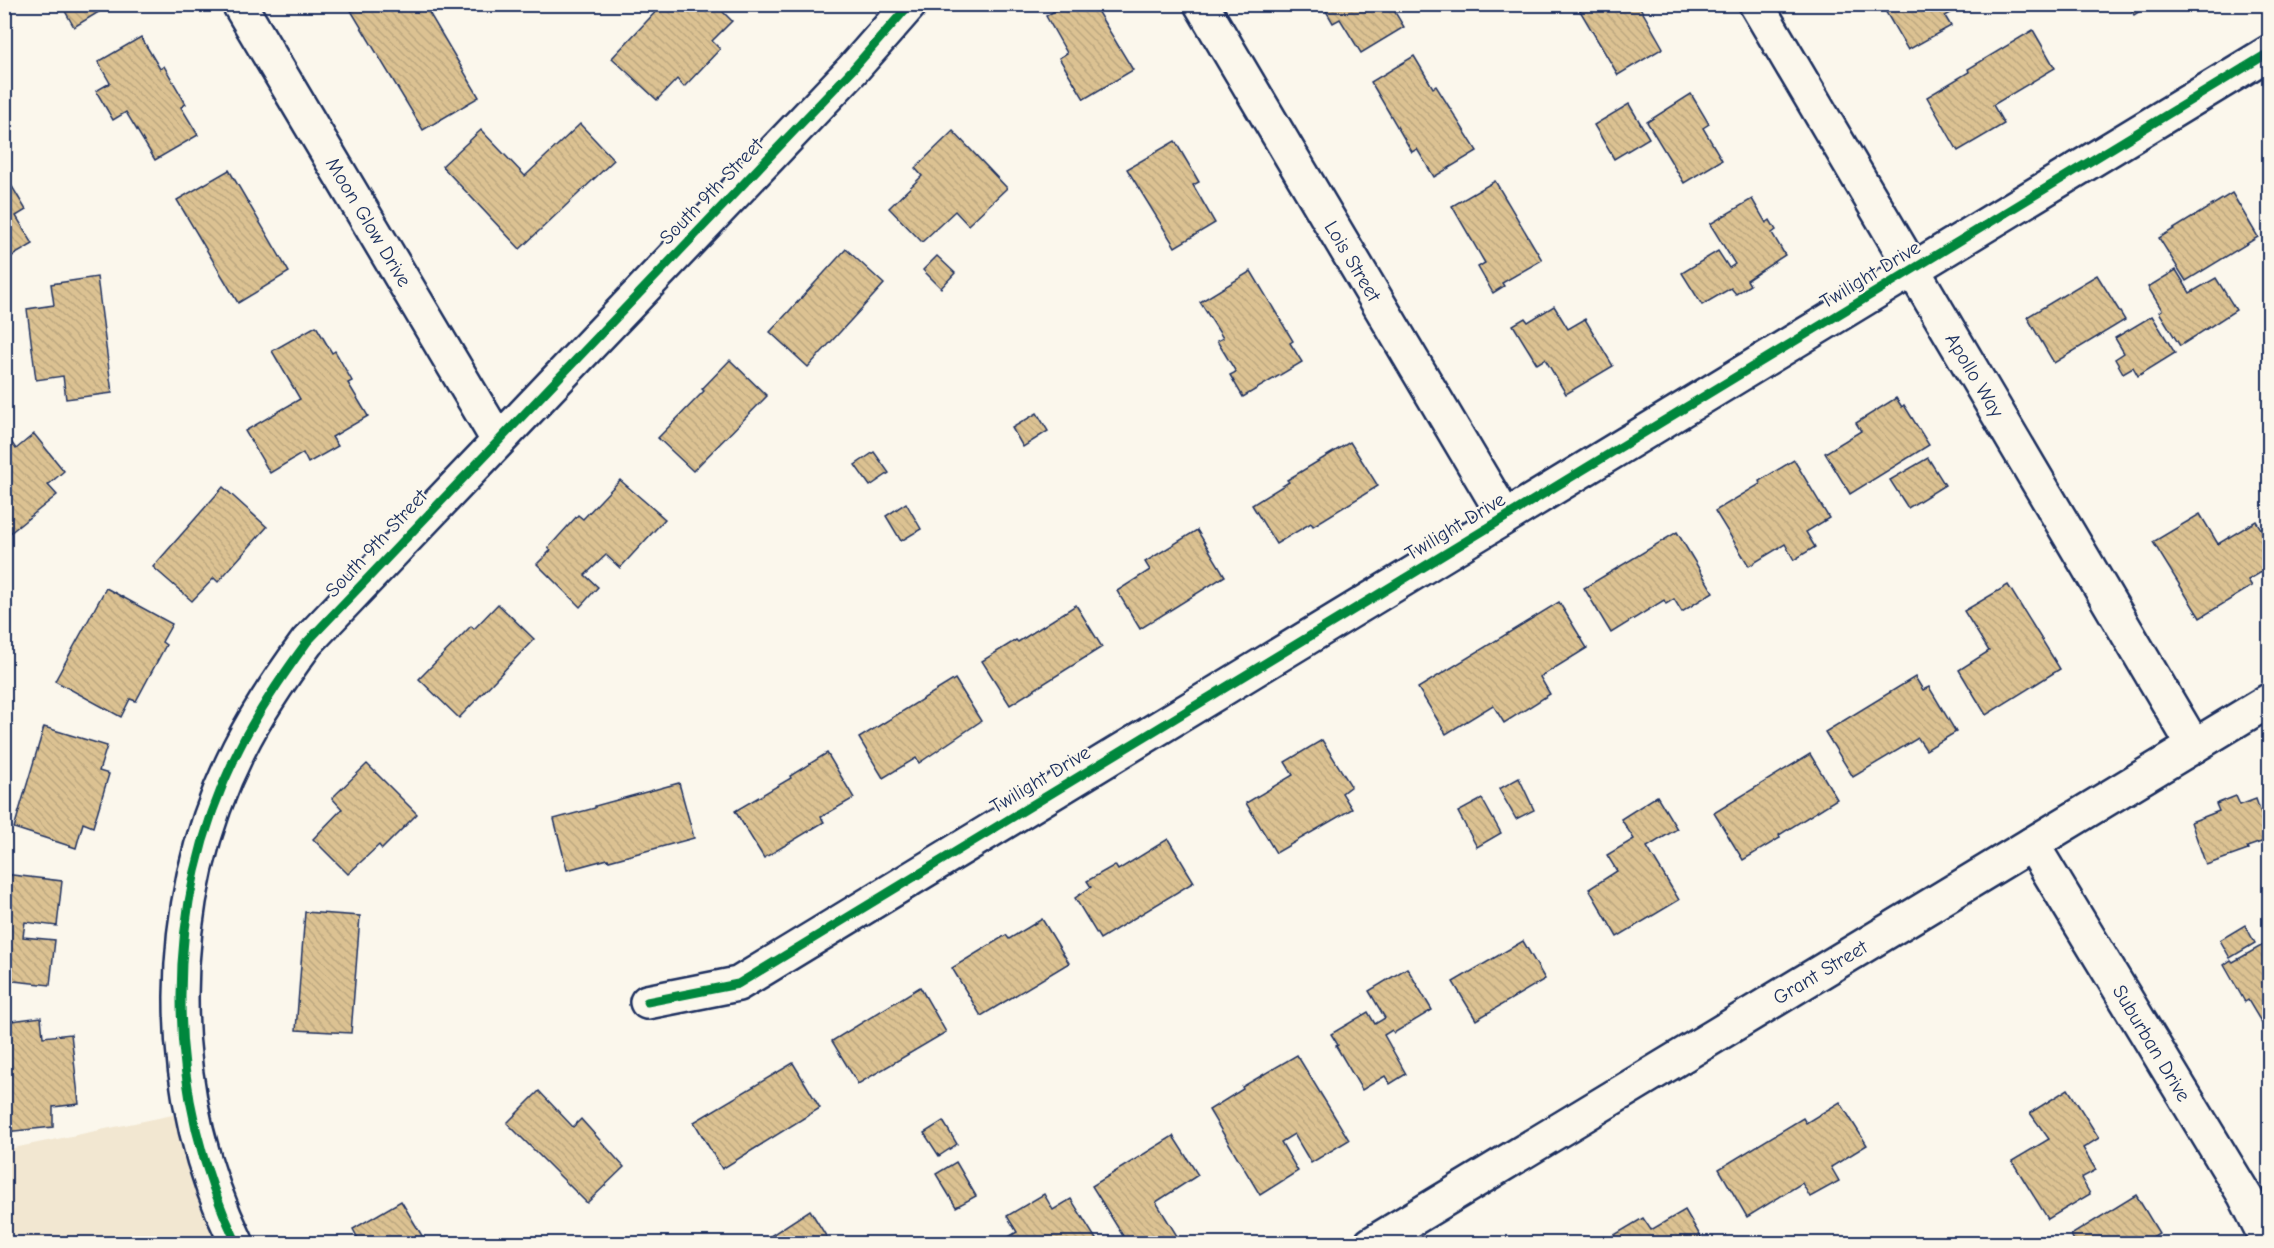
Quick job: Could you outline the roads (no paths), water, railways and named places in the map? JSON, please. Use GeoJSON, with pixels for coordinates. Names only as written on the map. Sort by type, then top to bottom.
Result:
{"type":"FeatureCollection","features":[{"type":"Feature","properties":{"kind":"street","name":"Moon Glow Drive"},"geometry":{"type":"LineString","coordinates":[[240,4],[498,440]]}},
{"type":"Feature","properties":{"kind":"street","name":"South 9th Street"},"geometry":{"type":"LineString","coordinates":[[237,1244],[222,1213],[198,1139],[184,1072],[180,1004],[185,924],[195,868],[215,802],[238,749],[267,699],[307,642],[853,69],[910,4]]}},
{"type":"Feature","properties":{"kind":"street","name":"Lois Street"},"geometry":{"type":"LineString","coordinates":[[1201,4],[1505,517]]}},
{"type":"Feature","properties":{"kind":"street","name":"Apollo Way"},"geometry":{"type":"LineString","coordinates":[[1756,4],[2194,746]]}},
{"type":"Feature","properties":{"kind":"street","name":"Twilight Drive"},"geometry":{"type":"LineString","coordinates":[[647,1002],[738,984],[2270,51]]}},
{"type":"Feature","properties":{"kind":"street","name":"Grant Street"},"geometry":{"type":"LineString","coordinates":[[1371,1244],[2270,700]]}},
{"type":"Feature","properties":{"kind":"street","name":"Suburban Drive"},"geometry":{"type":"LineString","coordinates":[[2032,844],[2245,1196],[2269,1244]]}}]}
